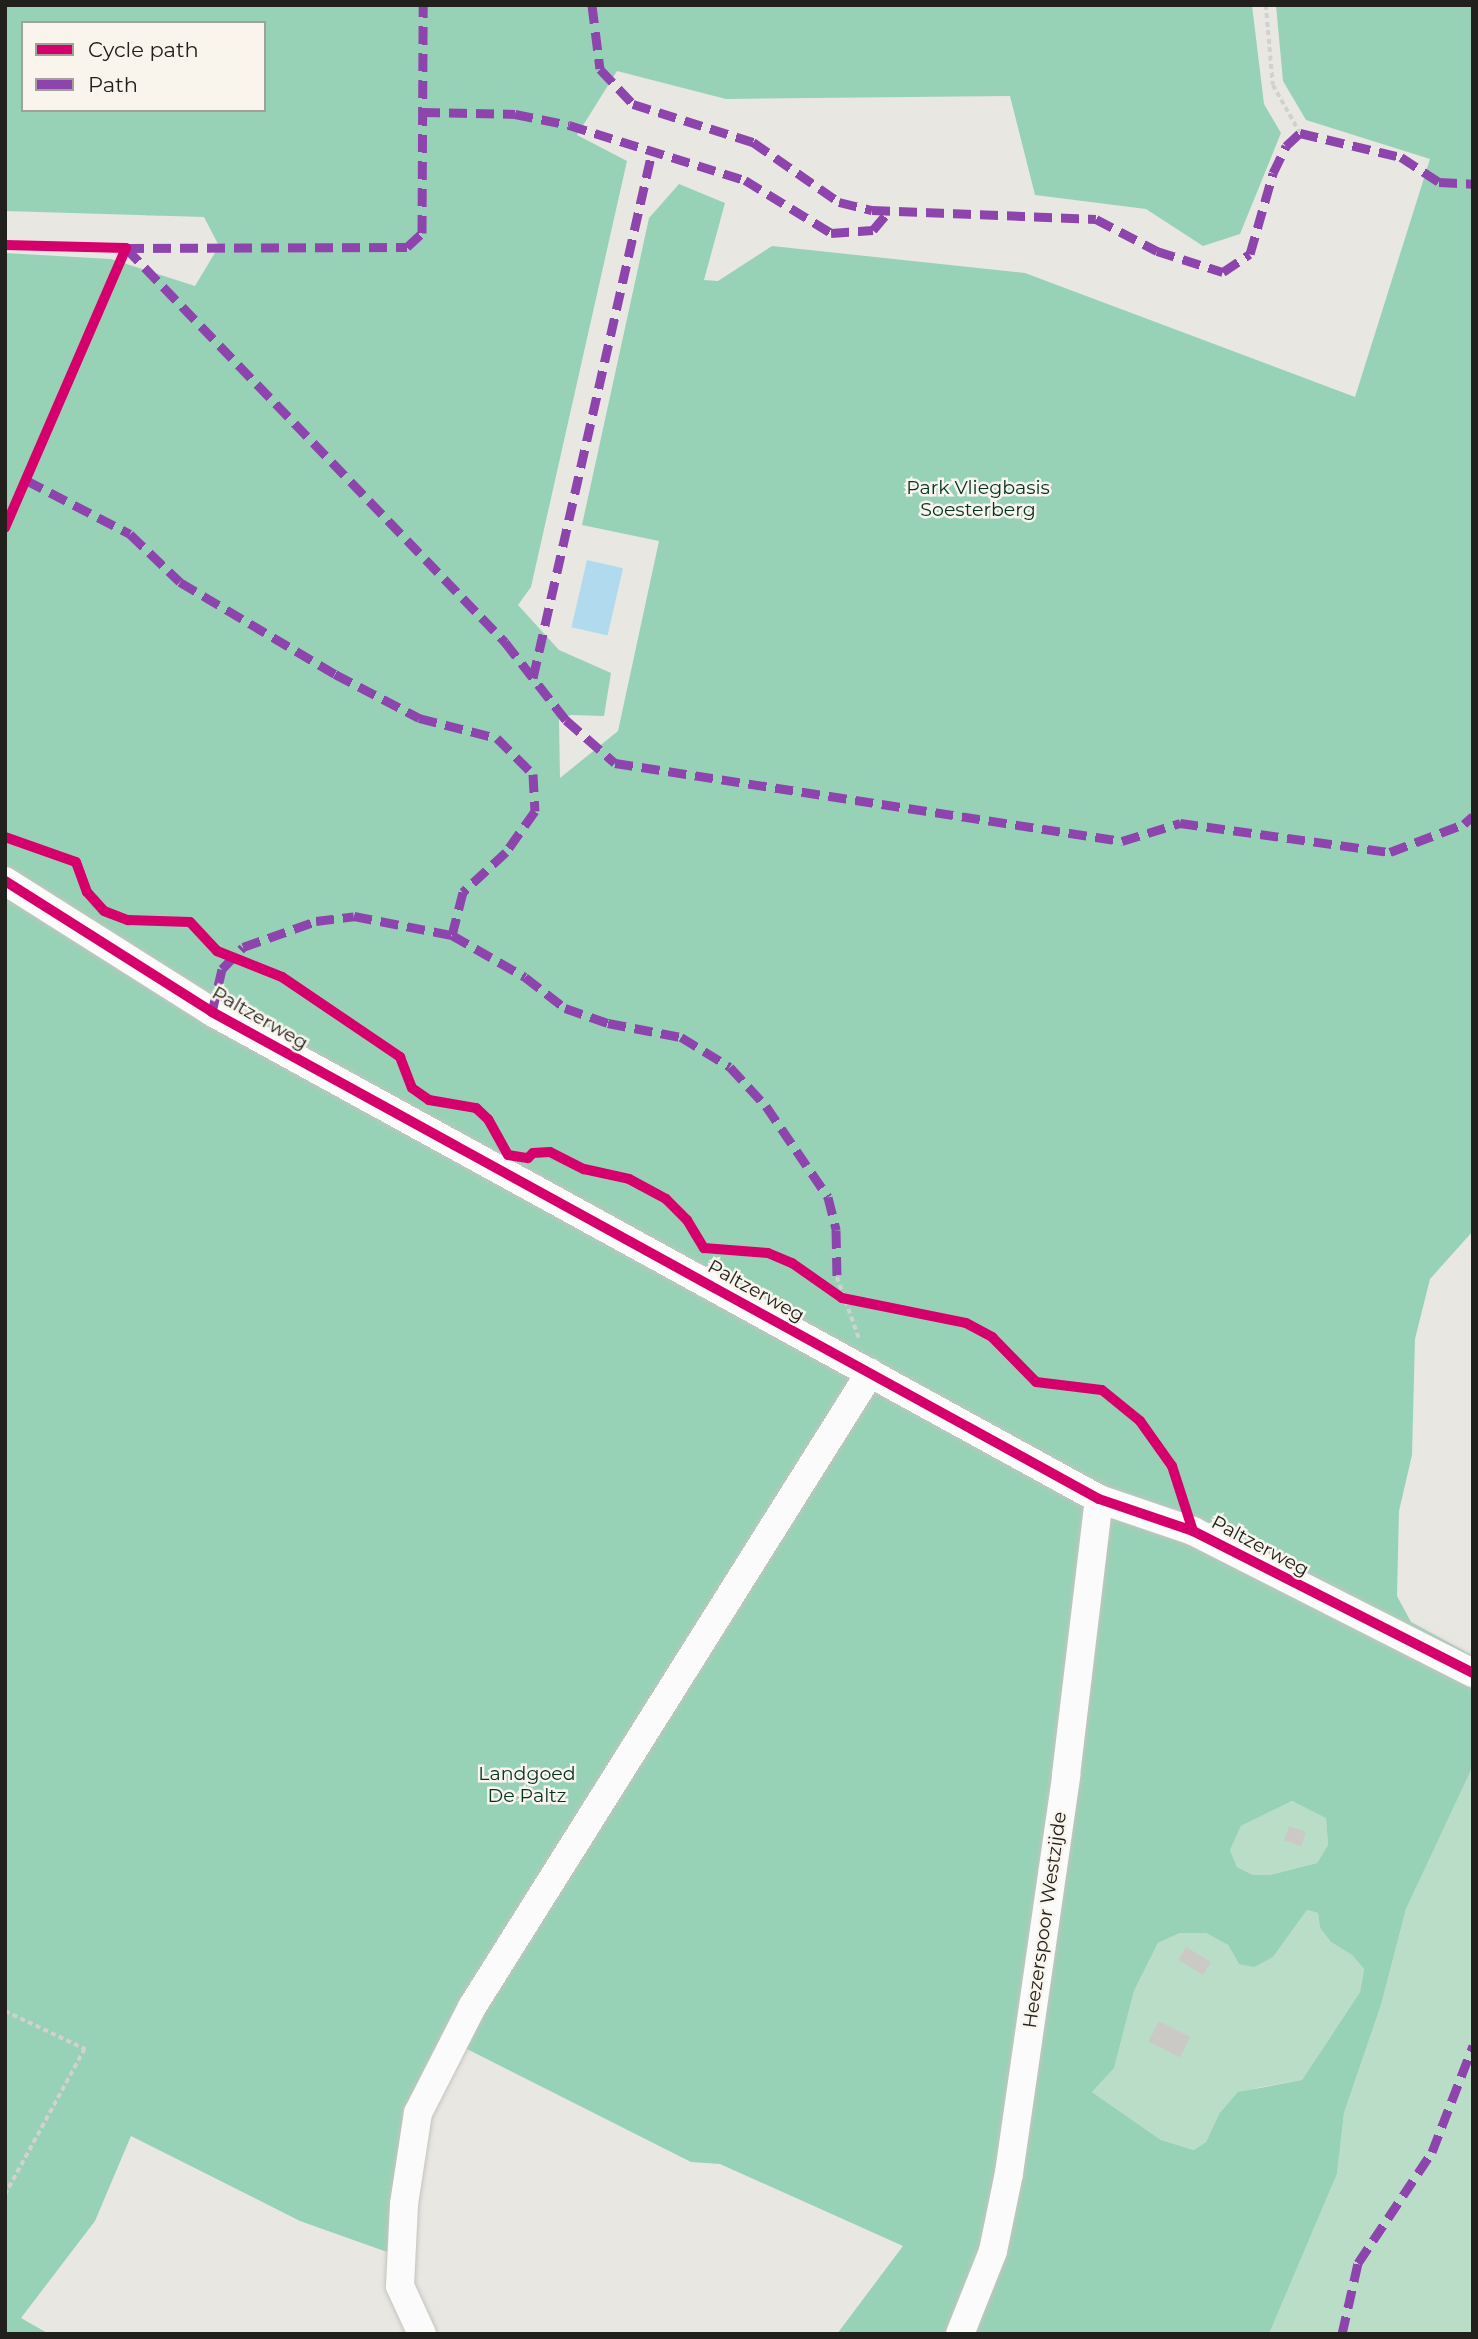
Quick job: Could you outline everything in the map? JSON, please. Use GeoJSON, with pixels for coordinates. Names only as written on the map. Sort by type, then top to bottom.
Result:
{"type":"FeatureCollection","features":[{"type":"Feature","properties":{"kind":"street","name":"Paltzerweg"},"geometry":{"type":"LineString","coordinates":[[5,881],[212,1012],[1099,1499],[1193,1531],[1473,1673]]}},
{"type":"Feature","properties":{"kind":"street"},"geometry":{"type":"LineString","coordinates":[[422,2334],[400,2286],[404,2204],[418,2113],[472,2007],[869,1372]]}},
{"type":"Feature","properties":{"kind":"street","name":"Heezerspoor Westzijde"},"geometry":{"type":"LineString","coordinates":[[960,2334],[993,2251],[1009,2172],[1066,1775],[1099,1499]]}},
{"type":"Feature","properties":{"kind":"path"},"geometry":{"type":"LineString","coordinates":[[1266,5],[1273,85],[1300,132]]}},
{"type":"Feature","properties":{"kind":"path"},"geometry":{"type":"LineString","coordinates":[[837,1277],[869,1372]]}},
{"type":"Feature","properties":{"kind":"path"},"geometry":{"type":"LineString","coordinates":[[5,2011],[85,2049],[5,2195]]}},
{"type":"Feature","properties":{"kind":"green space"},"geometry":{"type":"Polygon","coordinates":[[[5,5],[1252,5],[1264,104],[1281,133],[1240,234],[1203,246],[1146,209],[1035,195],[1010,96],[726,99],[617,71],[577,135],[627,161],[531,587],[518,605],[559,650],[611,673],[604,716],[571,715],[559,719],[560,778],[618,731],[659,541],[582,525],[649,218],[679,184],[725,203],[704,280],[718,281],[772,246],[1025,273],[1355,397],[1430,159],[1306,120],[1283,81],[1276,5],[1473,5],[1473,1231],[1430,1279],[1415,1339],[1412,1455],[1399,1511],[1397,1596],[1411,1622],[1473,1656],[1473,1766],[1406,1909],[1381,2005],[1344,2113],[1337,2174],[1269,2334],[837,2334],[903,2246],[720,2164],[691,2162],[465,2048],[432,2104],[404,2258],[300,2221],[131,2136],[95,2221],[21,2318],[49,2334],[5,2334],[5,253],[111,259],[195,286],[219,246],[204,217],[5,211],[5,5]],[[1292,1801],[1241,1826],[1230,1850],[1237,1867],[1253,1875],[1270,1875],[1317,1863],[1328,1845],[1326,1818],[1292,1801]],[[1307,1910],[1273,1957],[1254,1967],[1239,1964],[1228,1945],[1206,1933],[1180,1933],[1158,1943],[1134,1991],[1114,2068],[1092,2092],[1161,2140],[1194,2150],[1206,2142],[1219,2114],[1238,2092],[1302,2080],[1360,1992],[1364,1969],[1352,1955],[1331,1942],[1320,1928],[1318,1913],[1307,1910]]]}},
{"type":"Feature","properties":{"kind":"green space"},"geometry":{"type":"Polygon","coordinates":[[[1473,1766],[1473,2334],[1269,2334],[1337,2174],[1344,2113],[1381,2005],[1406,1909],[1473,1766]]]}},
{"type":"Feature","properties":{"kind":"green space"},"geometry":{"type":"Polygon","coordinates":[[[1292,1801],[1326,1817],[1328,1845],[1317,1863],[1270,1875],[1253,1875],[1237,1867],[1230,1850],[1241,1826],[1292,1801]]]}},
{"type":"Feature","properties":{"kind":"green space"},"geometry":{"type":"Polygon","coordinates":[[[1307,1910],[1318,1913],[1320,1928],[1331,1942],[1352,1955],[1364,1969],[1360,1992],[1302,2080],[1256,2088],[1219,2114],[1206,2142],[1194,2150],[1161,2140],[1092,2092],[1114,2067],[1134,1991],[1158,1943],[1180,1933],[1206,1933],[1228,1945],[1239,1964],[1273,1957],[1307,1910]]]}},
{"type":"Feature","properties":{"kind":"water"},"geometry":{"type":"Polygon","coordinates":[[[587,560],[623,568],[608,636],[571,627],[587,560]]]}},
{"type":"Feature","properties":{"kind":"building"},"geometry":{"type":"Polygon","coordinates":[[[1289,1826],[1306,1832],[1301,1846],[1284,1840],[1289,1826]]]}},
{"type":"Feature","properties":{"kind":"building"},"geometry":{"type":"Polygon","coordinates":[[[1186,1947],[1211,1962],[1203,1975],[1178,1960],[1186,1947]]]}},
{"type":"Feature","properties":{"kind":"building"},"geometry":{"type":"Polygon","coordinates":[[[1159,2021],[1190,2037],[1180,2057],[1149,2041],[1159,2021]]]}},
{"type":"Feature","properties":{"kind":"marked path"},"geometry":{"type":"LineString","coordinates":[[126,248],[407,247],[422,233],[423,5]]}},
{"type":"Feature","properties":{"kind":"marked path"},"geometry":{"type":"LineString","coordinates":[[592,5],[600,69],[633,104],[753,142],[839,202],[872,210],[1096,219],[1157,251],[1223,272],[1250,254],[1273,173],[1286,146],[1300,133],[1401,157],[1439,182],[1473,184]]}},
{"type":"Feature","properties":{"kind":"marked path"},"geometry":{"type":"LineString","coordinates":[[422,112],[515,114],[569,125],[745,180],[831,233],[873,230],[890,210]]}},
{"type":"Feature","properties":{"kind":"marked path"},"geometry":{"type":"LineString","coordinates":[[533,678],[652,152]]}},
{"type":"Feature","properties":{"kind":"marked path"},"geometry":{"type":"LineString","coordinates":[[126,248],[505,642],[566,720],[615,763],[1122,841],[1180,823],[1390,852],[1464,824],[1473,816]]}},
{"type":"Feature","properties":{"kind":"marked path"},"geometry":{"type":"LineString","coordinates":[[26,480],[130,534],[180,582],[335,674],[419,718],[497,738],[533,774],[535,811],[506,852],[463,892],[452,935],[525,977],[565,1008],[608,1023],[681,1037],[730,1067],[766,1106],[828,1197],[836,1230],[837,1277]]}},
{"type":"Feature","properties":{"kind":"marked path"},"geometry":{"type":"LineString","coordinates":[[212,1012],[222,969],[243,947],[316,921],[354,916],[452,935]]}},
{"type":"Feature","properties":{"kind":"marked path"},"geometry":{"type":"LineString","coordinates":[[1342,2334],[1358,2263],[1432,2152],[1473,2046]]}},
{"type":"Feature","properties":{"kind":"cycle path"},"geometry":{"type":"LineString","coordinates":[[5,245],[126,248],[5,528]]}},
{"type":"Feature","properties":{"kind":"cycle path"},"geometry":{"type":"LineString","coordinates":[[5,837],[76,862],[87,892],[104,911],[128,920],[190,922],[217,951],[282,977],[400,1057],[412,1088],[429,1100],[476,1108],[488,1119],[508,1155],[528,1158],[533,1153],[550,1152],[584,1169],[629,1179],[666,1199],[687,1220],[704,1248],[768,1253],[792,1263],[842,1298],[966,1323],[992,1337],[1036,1382],[1102,1390],[1140,1421],[1172,1466],[1193,1531]]}},
{"type":"Feature","properties":{"kind":"cycle path"},"geometry":{"type":"LineString","coordinates":[[5,881],[212,1012],[1099,1499],[1193,1531],[1473,1673]]}},
{"type":"Feature","properties":{"kind":"park label","name":"Park Vliegbasis Soesterberg"},"geometry":{"type":"Point","coordinates":[978,499]}},
{"type":"Feature","properties":{"kind":"park label","name":"Landgoed De Paltz"},"geometry":{"type":"Point","coordinates":[527,1785]}}]}
